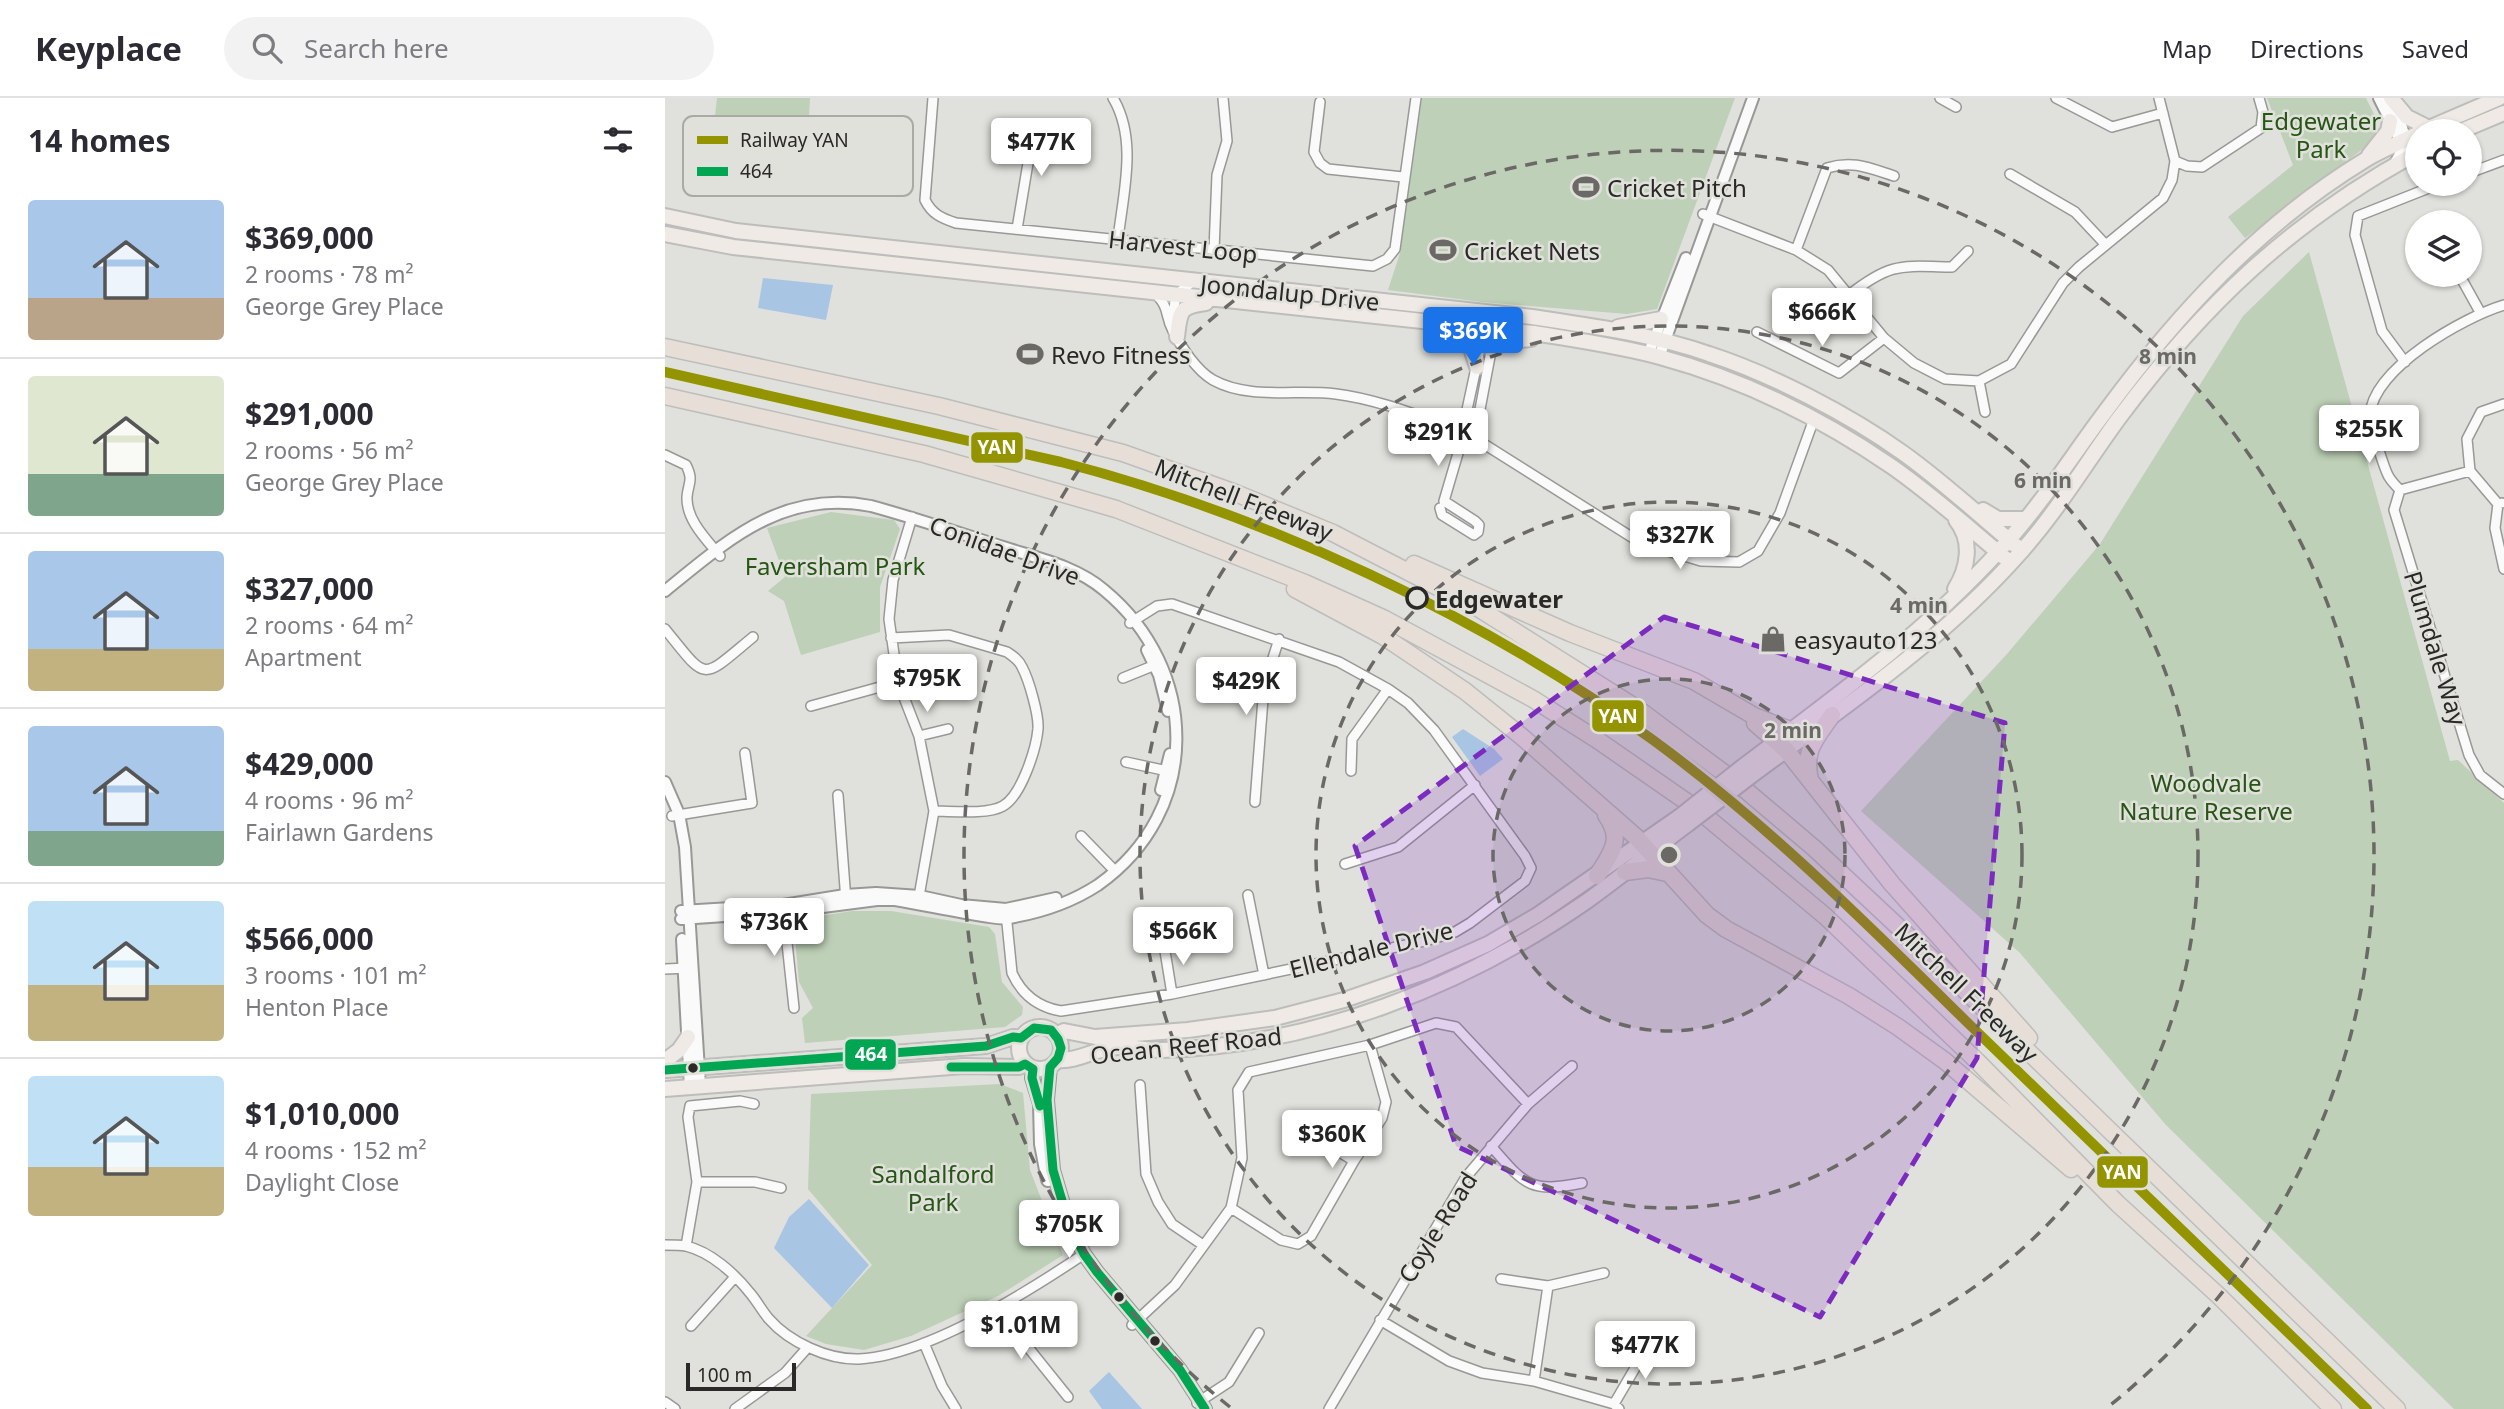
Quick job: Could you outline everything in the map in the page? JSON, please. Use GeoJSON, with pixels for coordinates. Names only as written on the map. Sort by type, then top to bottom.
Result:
{"type":"FeatureCollection","features":[{"type":"Feature","properties":{"kind":"highway","name":"Mitchell Freeway"},"geometry":{"type":"LineString","coordinates":[[665,347],[939,406],[1123,453],[1233,492],[1333,533],[1478,608],[1638,709],[1737,782],[1814,848],[2397,1409]]}},
{"type":"Feature","properties":{"kind":"highway","name":"Mitchell Freeway"},"geometry":{"type":"LineString","coordinates":[[665,396],[937,458],[1089,500],[1223,550],[1385,619],[1533,699],[1697,809],[1825,916],[1977,1061],[2118,1204],[2218,1296],[2333,1409]]}},
{"type":"Feature","properties":{"kind":"highway"},"geometry":{"type":"LineString","coordinates":[[1333,533],[1413,564],[1570,633],[1694,681],[1731,704],[1779,728],[1790,730]]}},
{"type":"Feature","properties":{"kind":"highway"},"geometry":{"type":"LineString","coordinates":[[1223,550],[1383,636],[1465,691],[1521,736],[1647,848],[1707,915],[1726,929],[1849,996],[1926,1048],[2065,1165],[2118,1204]]}},
{"type":"Feature","properties":{"kind":"highway"},"geometry":{"type":"LineString","coordinates":[[1731,704],[1781,746],[1892,884],[2024,1033],[2057,1079]]}},
{"type":"Feature","properties":{"kind":"highway"},"geometry":{"type":"LineString","coordinates":[[1811,782],[1808,769],[1810,747],[1832,715]]}},
{"type":"Feature","properties":{"kind":"highway"},"geometry":{"type":"LineString","coordinates":[[1597,876],[1614,846],[1615,835],[1612,824],[1598,804]]}},
{"type":"Feature","properties":{"kind":"highway"},"geometry":{"type":"LineString","coordinates":[[1625,872],[1649,869],[1667,873]]}},
{"type":"Feature","properties":{"kind":"main road"},"geometry":{"type":"LineString","coordinates":[[2389,98],[2408,119]]}},
{"type":"Feature","properties":{"kind":"main road","name":"Ocean Reef Road"},"geometry":{"type":"LineString","coordinates":[[2453,119],[2500,98]]}},
{"type":"Feature","properties":{"kind":"main road"},"geometry":{"type":"LineString","coordinates":[[2482,122],[2504,113]]}},
{"type":"Feature","properties":{"kind":"main road"},"geometry":{"type":"LineString","coordinates":[[2366,159],[2388,131],[2390,121]]}},
{"type":"Feature","properties":{"kind":"main road","name":"Ocean Reef Road"},"geometry":{"type":"LineString","coordinates":[[1781,746],[1790,730],[1859,678],[1947,604],[1997,552],[2053,486],[2105,411],[2171,328],[2228,265],[2329,183],[2366,159],[2405,141]]}},
{"type":"Feature","properties":{"kind":"main road","name":"Ocean Reef Road"},"geometry":{"type":"LineString","coordinates":[[1056,1035],[1065,1031],[1095,1037],[1188,1030],[1275,1018],[1344,1000],[1425,972],[1488,944],[1647,848],[1781,746],[1832,715],[1898,666],[1963,611],[2022,551],[2117,420],[2182,338],[2249,269],[2322,211],[2405,159]]}},
{"type":"Feature","properties":{"kind":"main road"},"geometry":{"type":"LineString","coordinates":[[2262,236],[2311,205],[2319,205],[2322,211]]}},
{"type":"Feature","properties":{"kind":"main road","name":"Joondalup Drive"},"geometry":{"type":"LineString","coordinates":[[665,216],[736,231],[1493,313],[1607,328],[1658,340],[1709,353],[1750,369],[1822,404],[1900,451],[1956,492],[2022,551]]}},
{"type":"Feature","properties":{"kind":"main road","name":"Joondalup Drive"},"geometry":{"type":"LineString","coordinates":[[665,234],[733,247],[1549,336],[1653,356],[1742,384],[1814,419],[1890,465],[1944,506],[2011,564]]}},
{"type":"Feature","properties":{"kind":"main road"},"geometry":{"type":"LineString","coordinates":[[938,253],[955,261],[963,272]]}},
{"type":"Feature","properties":{"kind":"main road"},"geometry":{"type":"LineString","coordinates":[[1174,333],[1179,316],[1186,307],[1221,300]]}},
{"type":"Feature","properties":{"kind":"main road"},"geometry":{"type":"LineString","coordinates":[[1607,328],[1661,319]]}},
{"type":"Feature","properties":{"kind":"main road"},"geometry":{"type":"LineString","coordinates":[[1464,326],[1477,367]]}},
{"type":"Feature","properties":{"kind":"main road"},"geometry":{"type":"LineString","coordinates":[[1491,349],[1508,341],[1549,336]]}},
{"type":"Feature","properties":{"kind":"main road"},"geometry":{"type":"LineString","coordinates":[[1956,492],[1998,519],[2026,519]]}},
{"type":"Feature","properties":{"kind":"main road"},"geometry":{"type":"LineString","coordinates":[[1944,506],[1961,526],[1967,550],[1963,576],[1947,604]]}},
{"type":"Feature","properties":{"kind":"main road","name":"Ocean Reef Road"},"geometry":{"type":"LineString","coordinates":[[1054,1064],[1098,1049],[1117,1047],[1160,1050],[1283,1036],[1360,1014],[1438,985],[1496,957],[1587,901],[1625,872],[1647,848]]}},
{"type":"Feature","properties":{"kind":"main road"},"geometry":{"type":"LineString","coordinates":[[1082,1255],[1056,1184],[1048,1123],[1047,1100],[1054,1064],[1061,1047],[1056,1035],[1048,1029],[1038,1027],[1021,1038],[1019,1052],[1029,1066],[1040,1104],[1041,1152],[1062,1224],[1082,1255],[1199,1406]]}},
{"type":"Feature","properties":{"kind":"main road"},"geometry":{"type":"LineString","coordinates":[[665,1061],[679,1051],[688,1037]]}},
{"type":"Feature","properties":{"kind":"main road"},"geometry":{"type":"LineString","coordinates":[[665,1070],[986,1046],[1013,1037],[1021,1038]]}},
{"type":"Feature","properties":{"kind":"main road"},"geometry":{"type":"LineString","coordinates":[[665,1089],[964,1066],[1029,1066],[1040,1070],[1054,1064]]}},
{"type":"Feature","properties":{"kind":"street","name":"Harvest Loop"},"geometry":{"type":"LineString","coordinates":[[933,98],[925,200],[930,211],[940,218],[956,223],[1373,266],[1387,259],[1395,249],[1416,98]]}},
{"type":"Feature","properties":{"kind":"street"},"geometry":{"type":"LineString","coordinates":[[1113,98],[1120,113],[1127,144],[1118,240]]}},
{"type":"Feature","properties":{"kind":"street"},"geometry":{"type":"LineString","coordinates":[[1214,250],[1216,186],[1227,141],[1223,98]]}},
{"type":"Feature","properties":{"kind":"street"},"geometry":{"type":"LineString","coordinates":[[1658,340],[1661,319],[1706,215],[1745,98]]}},
{"type":"Feature","properties":{"kind":"street"},"geometry":{"type":"LineString","coordinates":[[1653,356],[1753,98]]}},
{"type":"Feature","properties":{"kind":"street"},"geometry":{"type":"LineString","coordinates":[[1940,98],[1956,107]]}},
{"type":"Feature","properties":{"kind":"street"},"geometry":{"type":"LineString","coordinates":[[2056,98],[2112,127],[2163,113]]}},
{"type":"Feature","properties":{"kind":"street"},"geometry":{"type":"LineString","coordinates":[[1706,215],[1796,250],[1828,270],[1884,338],[1914,363],[1945,379],[1979,381],[2011,364],[2063,283],[2105,244],[2163,198],[2172,180],[2175,161],[2159,98]]}},
{"type":"Feature","properties":{"kind":"street"},"geometry":{"type":"LineString","coordinates":[[2175,161],[2187,166],[2202,167],[2261,128],[2263,112],[2259,98]]}},
{"type":"Feature","properties":{"kind":"street"},"geometry":{"type":"LineString","coordinates":[[2379,98],[2398,136],[2405,136]]}},
{"type":"Feature","properties":{"kind":"street"},"geometry":{"type":"LineString","coordinates":[[2389,98],[2405,131]]}},
{"type":"Feature","properties":{"kind":"street"},"geometry":{"type":"LineString","coordinates":[[1320,102],[1314,152],[1320,163],[1328,169],[1403,177]]}},
{"type":"Feature","properties":{"kind":"street"},"geometry":{"type":"LineString","coordinates":[[1017,229],[1029,157],[1024,127]]}},
{"type":"Feature","properties":{"kind":"street"},"geometry":{"type":"LineString","coordinates":[[2393,165],[2405,148]]}},
{"type":"Feature","properties":{"kind":"street"},"geometry":{"type":"LineString","coordinates":[[2482,168],[2504,160]]}},
{"type":"Feature","properties":{"kind":"street"},"geometry":{"type":"LineString","coordinates":[[1796,250],[1827,168],[1843,163],[1862,165],[1894,176]]}},
{"type":"Feature","properties":{"kind":"street"},"geometry":{"type":"LineString","coordinates":[[2010,174],[2075,212],[2105,244]]}},
{"type":"Feature","properties":{"kind":"street"},"geometry":{"type":"LineString","coordinates":[[2405,362],[2382,331],[2355,235],[2358,216],[2409,196]]}},
{"type":"Feature","properties":{"kind":"street"},"geometry":{"type":"LineString","coordinates":[[1849,295],[1872,277],[1894,267],[1952,267],[1968,251]]}},
{"type":"Feature","properties":{"kind":"street"},"geometry":{"type":"LineString","coordinates":[[1174,333],[1176,295],[1192,282]]}},
{"type":"Feature","properties":{"kind":"street"},"geometry":{"type":"LineString","coordinates":[[2466,287],[2480,312]]}},
{"type":"Feature","properties":{"kind":"street"},"geometry":{"type":"LineString","coordinates":[[1155,293],[1166,304],[1174,333],[1193,361],[1213,380],[1241,390],[1336,394],[1377,402],[1454,428]]}},
{"type":"Feature","properties":{"kind":"street"},"geometry":{"type":"LineString","coordinates":[[2470,471],[2400,490],[2388,475],[2369,416],[2379,390],[2405,362],[2432,340],[2480,312],[2504,306]]}},
{"type":"Feature","properties":{"kind":"street"},"geometry":{"type":"LineString","coordinates":[[1465,419],[1493,313]]}},
{"type":"Feature","properties":{"kind":"street"},"geometry":{"type":"LineString","coordinates":[[1477,425],[1465,419],[1459,421],[1454,428],[1455,437],[1461,443],[1469,443],[1476,439],[1478,433],[1477,425],[1491,349],[1490,329]]}},
{"type":"Feature","properties":{"kind":"street"},"geometry":{"type":"LineString","coordinates":[[1757,332],[1839,373],[1884,338]]}},
{"type":"Feature","properties":{"kind":"street"},"geometry":{"type":"LineString","coordinates":[[1979,381],[1985,412]]}},
{"type":"Feature","properties":{"kind":"street"},"geometry":{"type":"LineString","coordinates":[[2504,404],[2480,412],[2467,439],[2470,471],[2501,503],[2495,528],[2504,569]]}},
{"type":"Feature","properties":{"kind":"street"},"geometry":{"type":"LineString","coordinates":[[1476,439],[1641,543],[1701,561],[1739,562],[1758,551],[1780,513],[1814,419]]}},
{"type":"Feature","properties":{"kind":"street"},"geometry":{"type":"LineString","coordinates":[[1442,504],[1461,443]]}},
{"type":"Feature","properties":{"kind":"street"},"geometry":{"type":"LineString","coordinates":[[665,455],[686,465],[691,484],[687,496],[689,511],[717,553]]}},
{"type":"Feature","properties":{"kind":"street","name":"Plumdale Way"},"geometry":{"type":"LineString","coordinates":[[2400,490],[2394,510],[2469,755],[2480,775],[2504,794]]}},
{"type":"Feature","properties":{"kind":"street","name":"Conidae Drive"},"geometry":{"type":"LineString","coordinates":[[665,600],[743,530],[767,517],[811,504],[861,504],[1062,566],[1103,588],[1133,622],[1158,664],[1172,695],[1176,718],[1170,771],[1162,807],[1150,830],[1097,885],[1043,910],[1006,914],[918,900],[845,899],[784,908],[685,915]]}},
{"type":"Feature","properties":{"kind":"street"},"geometry":{"type":"LineString","coordinates":[[911,520],[893,580],[889,619],[898,681],[919,737],[934,811],[918,900]]}},
{"type":"Feature","properties":{"kind":"street","name":"Conidae Drive"},"geometry":{"type":"LineString","coordinates":[[665,591],[717,553]]}},
{"type":"Feature","properties":{"kind":"street","name":"Ellendale Drive"},"geometry":{"type":"LineString","coordinates":[[1006,914],[1012,973],[1016,981],[1030,998],[1046,1007],[1067,1010],[1172,994],[1412,944],[1455,932],[1525,881],[1531,868],[1434,730],[1408,703],[1388,689],[1339,662],[1279,639],[1165,603],[1133,622]]}},
{"type":"Feature","properties":{"kind":"street"},"geometry":{"type":"LineString","coordinates":[[665,629],[696,667],[704,671],[715,669],[754,637]]}},
{"type":"Feature","properties":{"kind":"street"},"geometry":{"type":"LineString","coordinates":[[891,638],[949,635],[1007,652],[1015,657],[1024,669],[1038,718],[1036,741],[1022,782],[1008,803],[992,810],[934,811]]}},
{"type":"Feature","properties":{"kind":"street"},"geometry":{"type":"LineString","coordinates":[[1255,802],[1263,686],[1279,639]]}},
{"type":"Feature","properties":{"kind":"street"},"geometry":{"type":"LineString","coordinates":[[1123,678],[1158,664]]}},
{"type":"Feature","properties":{"kind":"street"},"geometry":{"type":"LineString","coordinates":[[811,706],[898,681]]}},
{"type":"Feature","properties":{"kind":"street"},"geometry":{"type":"LineString","coordinates":[[1351,771],[1352,739],[1388,689]]}},
{"type":"Feature","properties":{"kind":"street"},"geometry":{"type":"LineString","coordinates":[[919,737],[948,729]]}},
{"type":"Feature","properties":{"kind":"street"},"geometry":{"type":"LineString","coordinates":[[675,815],[752,803],[745,753]]}},
{"type":"Feature","properties":{"kind":"street"},"geometry":{"type":"LineString","coordinates":[[1126,762],[1170,771]]}},
{"type":"Feature","properties":{"kind":"street"},"geometry":{"type":"LineString","coordinates":[[665,782],[685,847],[688,1037],[694,1068]]}},
{"type":"Feature","properties":{"kind":"street"},"geometry":{"type":"LineString","coordinates":[[1345,864],[1398,847],[1475,785]]}},
{"type":"Feature","properties":{"kind":"street"},"geometry":{"type":"LineString","coordinates":[[838,796],[845,899]]}},
{"type":"Feature","properties":{"kind":"street"},"geometry":{"type":"LineString","coordinates":[[665,798],[675,815]]}},
{"type":"Feature","properties":{"kind":"street"},"geometry":{"type":"LineString","coordinates":[[1081,836],[1112,868]]}},
{"type":"Feature","properties":{"kind":"street"},"geometry":{"type":"LineString","coordinates":[[1248,895],[1264,975]]}},
{"type":"Feature","properties":{"kind":"street"},"geometry":{"type":"LineString","coordinates":[[784,908],[794,1008]]}},
{"type":"Feature","properties":{"kind":"street"},"geometry":{"type":"LineString","coordinates":[[1164,945],[1172,994]]}},
{"type":"Feature","properties":{"kind":"street"},"geometry":{"type":"LineString","coordinates":[[665,970],[687,968]]}},
{"type":"Feature","properties":{"kind":"street"},"geometry":{"type":"LineString","coordinates":[[687,968],[695,1086]]}},
{"type":"Feature","properties":{"kind":"street"},"geometry":{"type":"LineString","coordinates":[[1134,1323],[1175,1285],[1231,1208],[1242,1158],[1238,1090],[1249,1072],[1370,1045],[1436,1023],[1456,1027],[1528,1104]]}},
{"type":"Feature","properties":{"kind":"street"},"geometry":{"type":"LineString","coordinates":[[1231,1208],[1281,1240],[1298,1244],[1311,1236],[1354,1161],[1383,1118],[1386,1102],[1370,1045]]}},
{"type":"Feature","properties":{"kind":"street","name":"Coyle Road"},"geometry":{"type":"LineString","coordinates":[[1329,1409],[1467,1177],[1528,1104],[1571,1066]]}},
{"type":"Feature","properties":{"kind":"street"},"geometry":{"type":"LineString","coordinates":[[1140,1085],[1146,1174],[1172,1224],[1203,1245]]}},
{"type":"Feature","properties":{"kind":"street"},"geometry":{"type":"LineString","coordinates":[[686,1246],[697,1182],[688,1117],[690,1106],[740,1101],[754,1104]]}},
{"type":"Feature","properties":{"kind":"street"},"geometry":{"type":"LineString","coordinates":[[1491,1146],[1516,1175],[1533,1187],[1555,1188],[1582,1183]]}},
{"type":"Feature","properties":{"kind":"street"},"geometry":{"type":"LineString","coordinates":[[1333,1148],[1354,1161]]}},
{"type":"Feature","properties":{"kind":"street"},"geometry":{"type":"LineString","coordinates":[[697,1182],[755,1182],[781,1188]]}},
{"type":"Feature","properties":{"kind":"street"},"geometry":{"type":"LineString","coordinates":[[665,1245],[686,1246],[722,1265],[769,1320],[808,1348],[857,1359],[880,1356],[924,1343],[1003,1305],[1082,1255]]}},
{"type":"Feature","properties":{"kind":"street"},"geometry":{"type":"LineString","coordinates":[[1501,1279],[1548,1286],[1604,1273]]}},
{"type":"Feature","properties":{"kind":"street"},"geometry":{"type":"LineString","coordinates":[[691,1326],[735,1277]]}},
{"type":"Feature","properties":{"kind":"street"},"geometry":{"type":"LineString","coordinates":[[1534,1381],[1548,1286]]}},
{"type":"Feature","properties":{"kind":"street"},"geometry":{"type":"LineString","coordinates":[[1003,1305],[1027,1346],[1068,1397]]}},
{"type":"Feature","properties":{"kind":"street"},"geometry":{"type":"LineString","coordinates":[[1380,1320],[1449,1361],[1482,1373],[1534,1381],[1617,1407],[1635,1368],[1629,1352]]}},
{"type":"Feature","properties":{"kind":"street"},"geometry":{"type":"LineString","coordinates":[[1199,1406],[1229,1382],[1259,1333]]}},
{"type":"Feature","properties":{"kind":"street"},"geometry":{"type":"LineString","coordinates":[[924,1343],[942,1386],[956,1409]]}},
{"type":"Feature","properties":{"kind":"street"},"geometry":{"type":"LineString","coordinates":[[735,1409],[785,1373],[808,1348]]}},
{"type":"Feature","properties":{"kind":"street"},"geometry":{"type":"LineString","coordinates":[[665,1402],[675,1409]]}},
{"type":"Feature","properties":{"kind":"highlighted area"},"geometry":{"type":"Polygon","coordinates":[[[1664,617],[2005,723],[1977,1058],[1820,1317],[1456,1146],[1355,846],[1664,617]]]}},
{"type":"Feature","properties":{"kind":"green space"},"geometry":{"type":"Polygon","coordinates":[[[717,98],[810,98],[809,116],[715,116],[717,98]]]}},
{"type":"Feature","properties":{"kind":"green space"},"geometry":{"type":"Polygon","coordinates":[[[1422,98],[1735,98],[1657,309],[1627,314],[1482,302],[1388,290],[1400,253],[1422,98]]]}},
{"type":"Feature","properties":{"kind":"green space","name":"Edgewater Park"},"geometry":{"type":"Polygon","coordinates":[[[2267,98],[2366,98],[2377,120],[2377,130],[2372,142],[2245,238],[2228,217],[2293,165],[2267,98]]]}},
{"type":"Feature","properties":{"kind":"green space","name":"Woodvale Nature Reserve"},"geometry":{"type":"Polygon","coordinates":[[[2309,252],[2450,761],[2458,760],[2504,803],[2504,1409],[2454,1409],[2166,1125],[2020,953],[1861,811],[2007,654],[2100,544],[2243,316],[2309,252]]]}},
{"type":"Feature","properties":{"kind":"green space","name":"Faversham Park"},"geometry":{"type":"Polygon","coordinates":[[[831,512],[894,520],[900,529],[880,587],[880,632],[801,655],[784,601],[768,591],[785,577],[767,528],[831,512]]]}},
{"type":"Feature","properties":{"kind":"green space"},"geometry":{"type":"Polygon","coordinates":[[[852,911],[891,911],[989,927],[995,934],[1002,982],[1023,1007],[1022,1015],[1005,1027],[805,1043],[802,1018],[813,1008],[799,982],[794,926],[801,919],[852,911]]]}},
{"type":"Feature","properties":{"kind":"green space","name":"Sandalford Park"},"geometry":{"type":"Polygon","coordinates":[[[1000,1084],[1023,1093],[1030,1170],[1063,1255],[998,1296],[911,1336],[864,1350],[826,1344],[806,1336],[872,1265],[808,1189],[811,1094],[1000,1084]]]}},
{"type":"Feature","properties":{"kind":"water"},"geometry":{"type":"Polygon","coordinates":[[[763,278],[833,285],[826,320],[758,308],[763,278]]]}},
{"type":"Feature","properties":{"kind":"water"},"geometry":{"type":"Polygon","coordinates":[[[1463,729],[1494,749],[1503,759],[1480,776],[1452,737],[1463,729]]]}},
{"type":"Feature","properties":{"kind":"water"},"geometry":{"type":"Polygon","coordinates":[[[809,1199],[869,1265],[832,1308],[774,1248],[789,1217],[809,1199]]]}},
{"type":"Feature","properties":{"kind":"water"},"geometry":{"type":"Polygon","coordinates":[[[1109,1372],[1142,1409],[1102,1409],[1089,1391],[1109,1372]]]}},
{"type":"Feature","properties":{"kind":"rail line","name":"YAN"},"geometry":{"type":"LineString","coordinates":[[665,372],[1061,462],[1138,484],[1216,510],[1370,574],[1517,652],[1653,740],[1778,841],[2367,1409]]}},
{"type":"Feature","properties":{"kind":"transit line","name":"464"},"geometry":{"type":"LineString","coordinates":[[665,1070],[986,1046],[1013,1037],[1021,1038],[1034,1028],[1051,1030],[1061,1048],[1058,1058],[1050,1067],[1047,1100],[1053,1170],[1068,1221],[1084,1254],[1097,1272],[1180,1370],[1205,1409]]}},
{"type":"Feature","properties":{"kind":"transit line","name":"464"},"geometry":{"type":"LineString","coordinates":[[951,1067],[1019,1067],[1025,1064],[1033,1069],[1032,1078],[1040,1106]]}},
{"type":"Feature","properties":{"kind":"place","name":"Cricket Pitch"},"geometry":{"type":"Point","coordinates":[1586,187]}},
{"type":"Feature","properties":{"kind":"place","name":"Cricket Nets"},"geometry":{"type":"Point","coordinates":[1443,250]}},
{"type":"Feature","properties":{"kind":"place","name":"Revo Fitness"},"geometry":{"type":"Point","coordinates":[1030,354]}},
{"type":"Feature","properties":{"kind":"place","name":"Edgewater"},"geometry":{"type":"Point","coordinates":[1417,598]}},
{"type":"Feature","properties":{"kind":"place","name":"easyauto123"},"geometry":{"type":"Point","coordinates":[1773,639]}}]}
